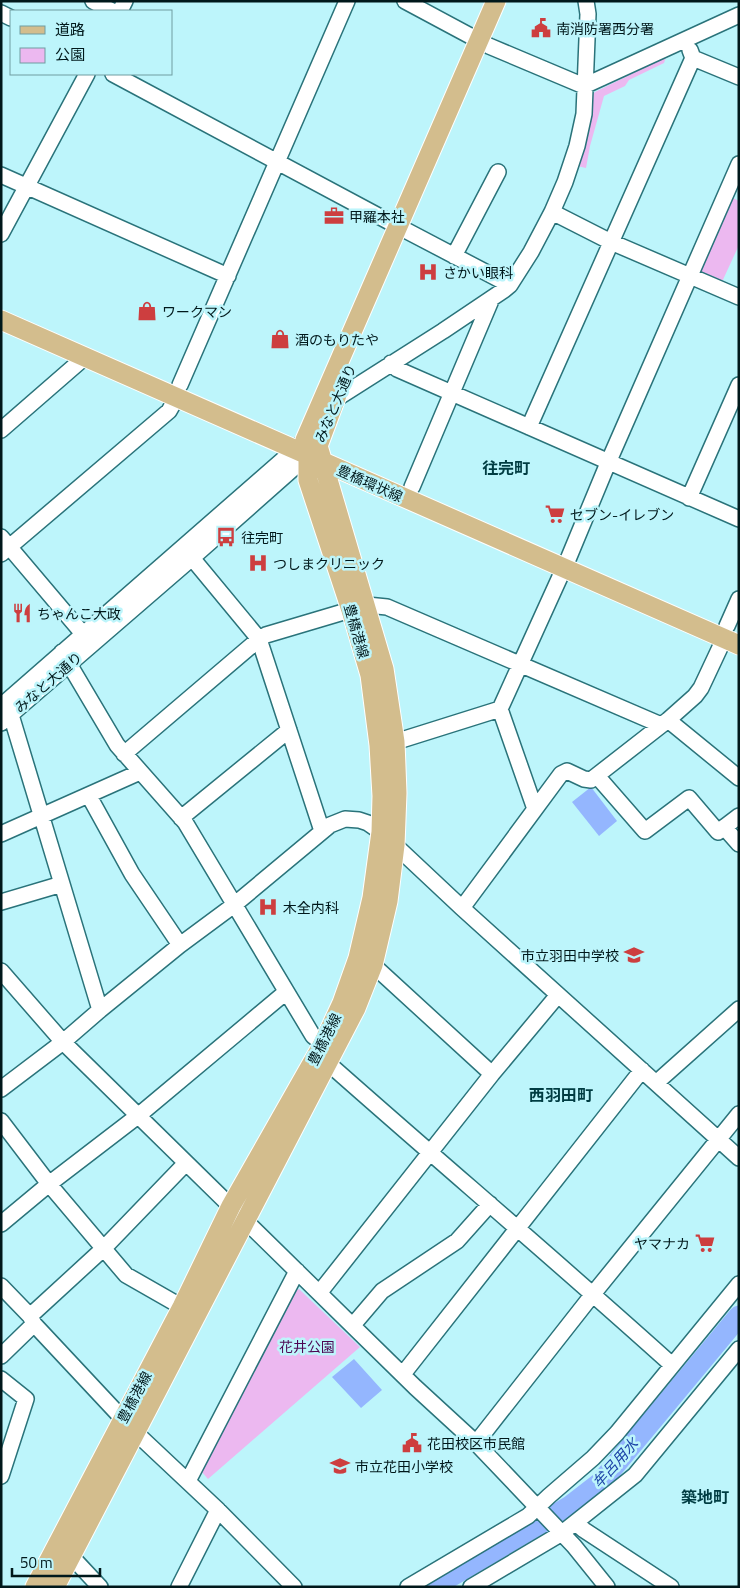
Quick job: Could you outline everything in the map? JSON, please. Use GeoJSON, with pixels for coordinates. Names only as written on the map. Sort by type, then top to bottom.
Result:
{"type":"FeatureCollection","features":[{"type":"Feature","properties":{"kind":"main road","name":"みなと大通り"},"geometry":{"type":"LineString","coordinates":[[484,43],[496,1]]}},
{"type":"Feature","properties":{"kind":"main road","name":"みなと大通り"},"geometry":{"type":"LineString","coordinates":[[310,450],[484,43],[507,1]]}},
{"type":"Feature","properties":{"kind":"main road","name":"みなと大通り"},"geometry":{"type":"LineString","coordinates":[[310,450],[336,398],[403,229]]}},
{"type":"Feature","properties":{"kind":"main road","name":"豊橋環状線"},"geometry":{"type":"LineString","coordinates":[[1,306],[179,391],[310,450],[732,635]]}},
{"type":"Feature","properties":{"kind":"main road","name":"豊橋環状線"},"geometry":{"type":"LineString","coordinates":[[1,320],[85,357],[179,391]]}},
{"type":"Feature","properties":{"kind":"main road","name":"豊橋環状線"},"geometry":{"type":"LineString","coordinates":[[310,450],[412,487],[567,562]]}},
{"type":"Feature","properties":{"kind":"main road","name":"豊橋港線"},"geometry":{"type":"LineString","coordinates":[[35,1587],[129,1425],[323,1044],[342,1003],[358,958],[372,898],[381,832],[382,796],[380,771],[370,675],[359,607],[330,490],[310,450]]}},
{"type":"Feature","properties":{"kind":"main road","name":"豊橋港線"},"geometry":{"type":"LineString","coordinates":[[54,1587],[71,1556],[182,1307],[328,1063],[356,1008],[373,966],[388,901],[395,844],[397,793],[395,742],[384,669],[359,607]]}},
{"type":"Feature","properties":{"kind":"street"},"geometry":{"type":"LineString","coordinates":[[93,1],[110,10]]}},
{"type":"Feature","properties":{"kind":"street"},"geometry":{"type":"LineString","coordinates":[[88,640],[4,546],[168,412],[179,391],[346,1]]}},
{"type":"Feature","properties":{"kind":"street"},"geometry":{"type":"LineString","coordinates":[[405,1],[484,43],[584,86],[739,15]]}},
{"type":"Feature","properties":{"kind":"street"},"geometry":{"type":"LineString","coordinates":[[336,398],[443,331],[510,286],[552,212],[565,182],[577,146],[584,114],[588,14],[586,1]]}},
{"type":"Feature","properties":{"kind":"street"},"geometry":{"type":"LineString","coordinates":[[685,39],[694,58],[739,77]]}},
{"type":"Feature","properties":{"kind":"street"},"geometry":{"type":"LineString","coordinates":[[529,427],[694,58]]}},
{"type":"Feature","properties":{"kind":"street"},"geometry":{"type":"LineString","coordinates":[[1,234],[86,75]]}},
{"type":"Feature","properties":{"kind":"street"},"geometry":{"type":"LineString","coordinates":[[115,75],[510,286]]}},
{"type":"Feature","properties":{"kind":"street"},"geometry":{"type":"LineString","coordinates":[[535,809],[500,709],[567,562],[608,463],[739,164]]}},
{"type":"Feature","properties":{"kind":"street"},"geometry":{"type":"LineString","coordinates":[[454,256],[498,172]]}},
{"type":"Feature","properties":{"kind":"street"},"geometry":{"type":"LineString","coordinates":[[1,175],[228,276]]}},
{"type":"Feature","properties":{"kind":"street"},"geometry":{"type":"LineString","coordinates":[[552,212],[611,242],[739,297]]}},
{"type":"Feature","properties":{"kind":"street"},"geometry":{"type":"LineString","coordinates":[[412,487],[492,298]]}},
{"type":"Feature","properties":{"kind":"street"},"geometry":{"type":"LineString","coordinates":[[1,430],[85,357]]}},
{"type":"Feature","properties":{"kind":"street"},"geometry":{"type":"LineString","coordinates":[[392,363],[397,369],[739,520]]}},
{"type":"Feature","properties":{"kind":"street"},"geometry":{"type":"LineString","coordinates":[[689,498],[739,385]]}},
{"type":"Feature","properties":{"kind":"street","name":"みなと大通り"},"geometry":{"type":"LineString","coordinates":[[4,714],[66,658],[192,558],[310,450]]}},
{"type":"Feature","properties":{"kind":"street","name":"みなと大通り"},"geometry":{"type":"LineString","coordinates":[[88,640],[310,450]]}},
{"type":"Feature","properties":{"kind":"street"},"geometry":{"type":"LineString","coordinates":[[192,558],[259,639],[322,831]]}},
{"type":"Feature","properties":{"kind":"street"},"geometry":{"type":"LineString","coordinates":[[462,908],[561,774],[567,771],[584,779],[591,780],[695,696],[732,635],[739,599]]}},
{"type":"Feature","properties":{"kind":"street"},"geometry":{"type":"LineString","coordinates":[[124,754],[266,635],[359,607],[387,607],[521,665],[664,722],[739,778]]}},
{"type":"Feature","properties":{"kind":"street"},"geometry":{"type":"LineString","coordinates":[[66,658],[117,745],[181,818],[313,1036],[323,1044]]}},
{"type":"Feature","properties":{"kind":"street"},"geometry":{"type":"LineString","coordinates":[[395,742],[500,709]]}},
{"type":"Feature","properties":{"kind":"street"},"geometry":{"type":"LineString","coordinates":[[4,714],[41,817],[100,1010]]}},
{"type":"Feature","properties":{"kind":"street"},"geometry":{"type":"LineString","coordinates":[[181,818],[289,730]]}},
{"type":"Feature","properties":{"kind":"street"},"geometry":{"type":"LineString","coordinates":[[1,834],[140,772]]}},
{"type":"Feature","properties":{"kind":"street"},"geometry":{"type":"LineString","coordinates":[[597,776],[644,832],[689,798],[718,832],[739,816]]}},
{"type":"Feature","properties":{"kind":"street"},"geometry":{"type":"LineString","coordinates":[[89,796],[132,874],[180,945]]}},
{"type":"Feature","properties":{"kind":"street"},"geometry":{"type":"LineString","coordinates":[[1,1089],[63,1042],[180,945],[234,905],[322,831],[338,820],[359,820],[368,823],[395,844],[462,908],[739,1158]]}},
{"type":"Feature","properties":{"kind":"street"},"geometry":{"type":"LineString","coordinates":[[724,827],[739,844]]}},
{"type":"Feature","properties":{"kind":"street"},"geometry":{"type":"LineString","coordinates":[[1,902],[62,884]]}},
{"type":"Feature","properties":{"kind":"street"},"geometry":{"type":"LineString","coordinates":[[373,966],[492,1074]]}},
{"type":"Feature","properties":{"kind":"street"},"geometry":{"type":"LineString","coordinates":[[1,972],[63,1042],[476,1443],[550,1520],[607,1587]]}},
{"type":"Feature","properties":{"kind":"street"},"geometry":{"type":"LineString","coordinates":[[1,1224],[49,1184],[139,1116],[286,992]]}},
{"type":"Feature","properties":{"kind":"street"},"geometry":{"type":"LineString","coordinates":[[320,1292],[492,1074],[558,995]]}},
{"type":"Feature","properties":{"kind":"street"},"geometry":{"type":"LineString","coordinates":[[656,1083],[739,1009]]}},
{"type":"Feature","properties":{"kind":"street"},"geometry":{"type":"LineString","coordinates":[[328,1063],[672,1365]]}},
{"type":"Feature","properties":{"kind":"street"},"geometry":{"type":"LineString","coordinates":[[403,1374],[642,1070]]}},
{"type":"Feature","properties":{"kind":"street"},"geometry":{"type":"LineString","coordinates":[[476,1443],[593,1294],[739,1114]]}},
{"type":"Feature","properties":{"kind":"street"},"geometry":{"type":"LineString","coordinates":[[1,1121],[49,1184],[126,1275],[182,1307]]}},
{"type":"Feature","properties":{"kind":"street"},"geometry":{"type":"LineString","coordinates":[[1,1356],[32,1320],[186,1163]]}},
{"type":"Feature","properties":{"kind":"street"},"geometry":{"type":"LineString","coordinates":[[353,1325],[382,1291],[457,1241],[490,1204]]}},
{"type":"Feature","properties":{"kind":"street"},"geometry":{"type":"LineString","coordinates":[[188,1481],[297,1271]]}},
{"type":"Feature","properties":{"kind":"street"},"geometry":{"type":"LineString","coordinates":[[1,1286],[129,1425],[218,1510],[294,1587]]}},
{"type":"Feature","properties":{"kind":"street"},"geometry":{"type":"LineString","coordinates":[[471,1587],[550,1520],[599,1452],[736,1293]]}},
{"type":"Feature","properties":{"kind":"street"},"geometry":{"type":"LineString","coordinates":[[576,1523],[635,1475],[739,1349]]}},
{"type":"Feature","properties":{"kind":"street"},"geometry":{"type":"LineString","coordinates":[[1,1379],[26,1398],[1,1476]]}},
{"type":"Feature","properties":{"kind":"street"},"geometry":{"type":"LineString","coordinates":[[179,1587],[218,1510]]}},
{"type":"Feature","properties":{"kind":"street"},"geometry":{"type":"LineString","coordinates":[[408,1587],[528,1516],[576,1523],[670,1587]]}},
{"type":"Feature","properties":{"kind":"street"},"geometry":{"type":"LineString","coordinates":[[71,1556],[100,1587]]}},
{"type":"Feature","properties":{"kind":"green space"},"geometry":{"type":"Polygon","coordinates":[[[666,57],[664,63],[629,80],[625,86],[604,96],[586,168],[577,166],[591,96],[595,92],[666,57]]]}},
{"type":"Feature","properties":{"kind":"green space"},"geometry":{"type":"Polygon","coordinates":[[[731,197],[739,201],[739,245],[721,284],[699,272],[731,197]]]}},
{"type":"Feature","properties":{"kind":"green space","name":"花井公園"},"geometry":{"type":"Polygon","coordinates":[[[299,1289],[360,1347],[208,1479],[201,1471],[294,1291],[299,1289]]]}},
{"type":"Feature","properties":{"kind":"water"},"geometry":{"type":"Polygon","coordinates":[[[591,787],[617,821],[599,836],[572,802],[591,787]]]}},
{"type":"Feature","properties":{"kind":"water"},"geometry":{"type":"Polygon","coordinates":[[[354,1359],[382,1390],[361,1408],[332,1377],[354,1359]]]}},
{"type":"Feature","properties":{"kind":"waterway","name":"牟呂用水"},"geometry":{"type":"LineString","coordinates":[[433,1587],[570,1506],[601,1482],[739,1316]]}},
{"type":"Feature","properties":{"kind":"place","name":"南消防署西分署"},"geometry":{"type":"Point","coordinates":[541,28]}},
{"type":"Feature","properties":{"kind":"place","name":"甲羅本社"},"geometry":{"type":"Point","coordinates":[334,216]}},
{"type":"Feature","properties":{"kind":"place","name":"さかい眼科"},"geometry":{"type":"Point","coordinates":[428,272]}},
{"type":"Feature","properties":{"kind":"place","name":"ワークマン"},"geometry":{"type":"Point","coordinates":[147,311]}},
{"type":"Feature","properties":{"kind":"place","name":"酒のもりたや"},"geometry":{"type":"Point","coordinates":[280,339]}},
{"type":"Feature","properties":{"kind":"place","name":"セブン-イレブン"},"geometry":{"type":"Point","coordinates":[555,514]}},
{"type":"Feature","properties":{"kind":"place","name":"往完町"},"geometry":{"type":"Point","coordinates":[226,537]}},
{"type":"Feature","properties":{"kind":"place","name":"つしまクリニック"},"geometry":{"type":"Point","coordinates":[258,563]}},
{"type":"Feature","properties":{"kind":"place","name":"ちゃんこ大政"},"geometry":{"type":"Point","coordinates":[22,613]}},
{"type":"Feature","properties":{"kind":"place","name":"木全内科"},"geometry":{"type":"Point","coordinates":[268,907]}},
{"type":"Feature","properties":{"kind":"place","name":"市立羽田中学校"},"geometry":{"type":"Point","coordinates":[634,955]}},
{"type":"Feature","properties":{"kind":"place","name":"ヤマナカ"},"geometry":{"type":"Point","coordinates":[705,1243]}},
{"type":"Feature","properties":{"kind":"place","name":"花田校区市民館"},"geometry":{"type":"Point","coordinates":[412,1443]}},
{"type":"Feature","properties":{"kind":"place","name":"市立花田小学校"},"geometry":{"type":"Point","coordinates":[340,1466]}},
{"type":"Feature","properties":{"kind":"district","name":"往完町"},"geometry":{"type":"Point","coordinates":[506,468]}},
{"type":"Feature","properties":{"kind":"district","name":"西羽田町"},"geometry":{"type":"Point","coordinates":[561,1095]}},
{"type":"Feature","properties":{"kind":"district","name":"築地町"},"geometry":{"type":"Point","coordinates":[705,1497]}}]}
